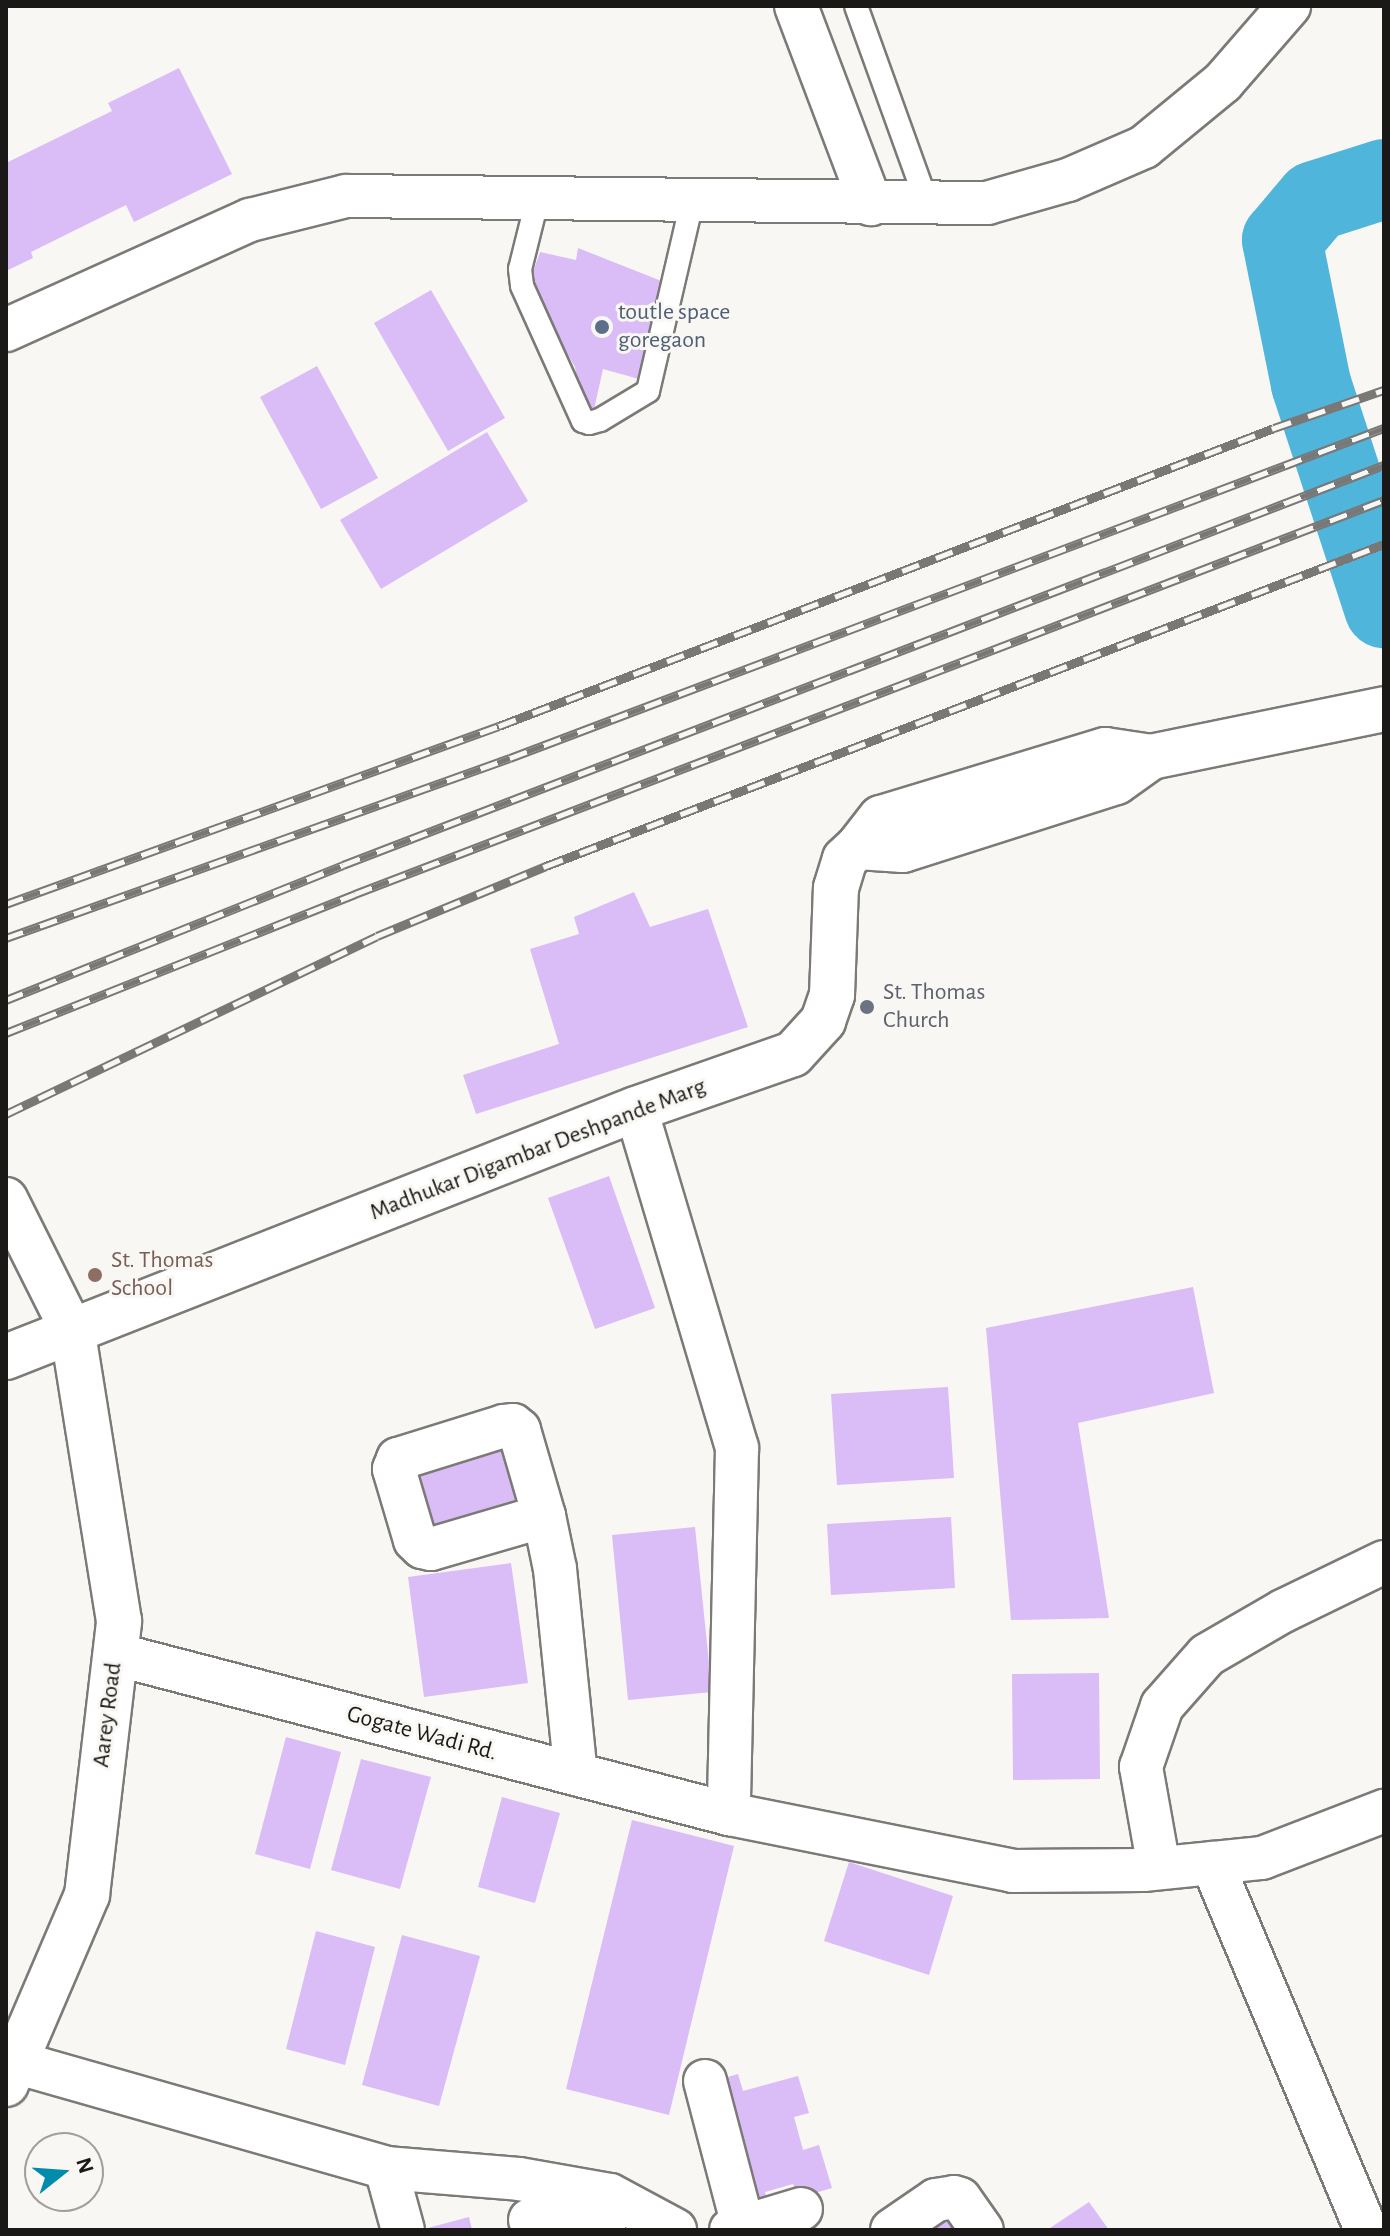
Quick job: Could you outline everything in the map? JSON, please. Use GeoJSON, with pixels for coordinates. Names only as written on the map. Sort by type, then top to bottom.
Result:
{"type":"FeatureCollection","features":[{"type":"Feature","properties":{"kind":"street"},"geometry":{"type":"LineString","coordinates":[[796,6],[871,204]]}},
{"type":"Feature","properties":{"kind":"street"},"geometry":{"type":"LineString","coordinates":[[6,330],[250,220],[346,196],[987,203],[1068,180],[1144,147],[1223,82],[1289,6]]}},
{"type":"Feature","properties":{"kind":"street","name":"Madhukar Digambar Deshpande Marg"},"geometry":{"type":"LineString","coordinates":[[6,1357],[636,1109],[793,1054],[823,1021],[832,995],[836,888],[845,859],[858,847],[903,850],[1116,782],[1151,757],[1384,709]]}},
{"type":"Feature","properties":{"kind":"street"},"geometry":{"type":"LineString","coordinates":[[636,1109],[737,1448],[729,1814]]}},
{"type":"Feature","properties":{"kind":"street"},"geometry":{"type":"LineString","coordinates":[[6,1199],[73,1333]]}},
{"type":"Feature","properties":{"kind":"street","name":"Aarey Road"},"geometry":{"type":"LineString","coordinates":[[10,2073],[87,1895],[119,1621],[73,1333]]}},
{"type":"Feature","properties":{"kind":"street"},"geometry":{"type":"LineString","coordinates":[[544,1516],[555,1569],[576,1774]]}},
{"type":"Feature","properties":{"kind":"street"},"geometry":{"type":"LineString","coordinates":[[1159,1868],[1141,1767],[1162,1706],[1207,1655],[1283,1611],[1384,1562]]}},
{"type":"Feature","properties":{"kind":"street","name":"Gogate Wadi Rd."},"geometry":{"type":"LineString","coordinates":[[115,1654],[729,1814],[1013,1871],[1159,1868],[1262,1858],[1384,1811]]}},
{"type":"Feature","properties":{"kind":"street"},"geometry":{"type":"LineString","coordinates":[[1212,1863],[1366,2230]]}},
{"type":"Feature","properties":{"kind":"street"},"geometry":{"type":"LineString","coordinates":[[10,2073],[386,2168],[519,2179],[610,2195],[675,2230]]}},
{"type":"Feature","properties":{"kind":"street"},"geometry":{"type":"LineString","coordinates":[[705,2081],[737,2228],[801,2209]]}},
{"type":"Feature","properties":{"kind":"street"},"geometry":{"type":"LineString","coordinates":[[386,2168],[403,2230]]}},
{"type":"Feature","properties":{"kind":"street"},"geometry":{"type":"LineString","coordinates":[[519,2179],[531,2225],[604,2230]]}},
{"type":"Feature","properties":{"kind":"street"},"geometry":{"type":"LineString","coordinates":[[892,2230],[936,2200],[954,2197],[960,2199],[982,2230]]}},
{"type":"Feature","properties":{"kind":"lane"},"geometry":{"type":"LineString","coordinates":[[856,6],[927,203]]}},
{"type":"Feature","properties":{"kind":"lane"},"geometry":{"type":"LineString","coordinates":[[538,197],[520,269],[522,286],[583,421],[589,423],[600,420],[648,391],[692,202]]}},
{"type":"Feature","properties":{"kind":"building"},"geometry":{"type":"Polygon","coordinates":[[[179,68],[232,174],[134,222],[126,205],[31,252],[33,258],[6,271],[6,163],[112,111],[108,103],[179,68]]]}},
{"type":"Feature","properties":{"kind":"building","name":"toutle space goregaon"},"geometry":{"type":"Polygon","coordinates":[[[578,248],[664,282],[639,379],[603,369],[593,414],[581,404],[575,367],[528,286],[540,252],[576,260],[578,248]]]}},
{"type":"Feature","properties":{"kind":"building"},"geometry":{"type":"Polygon","coordinates":[[[431,290],[505,418],[448,451],[374,323],[431,290]]]}},
{"type":"Feature","properties":{"kind":"building"},"geometry":{"type":"Polygon","coordinates":[[[317,366],[378,478],[321,509],[260,397],[317,366]]]}},
{"type":"Feature","properties":{"kind":"building"},"geometry":{"type":"Polygon","coordinates":[[[487,432],[528,501],[381,589],[340,520],[487,432]]]}},
{"type":"Feature","properties":{"kind":"building"},"geometry":{"type":"Polygon","coordinates":[[[634,892],[650,927],[708,909],[748,1027],[476,1114],[463,1075],[559,1044],[530,949],[579,934],[574,917],[634,892]]]}},
{"type":"Feature","properties":{"kind":"building"},"geometry":{"type":"Polygon","coordinates":[[[609,1176],[655,1308],[595,1329],[548,1198],[609,1176]]]}},
{"type":"Feature","properties":{"kind":"building"},"geometry":{"type":"Polygon","coordinates":[[[1193,1287],[1214,1393],[1078,1423],[1109,1618],[1011,1620],[986,1328],[1193,1287]]]}},
{"type":"Feature","properties":{"kind":"building"},"geometry":{"type":"Polygon","coordinates":[[[948,1387],[954,1478],[837,1485],[831,1394],[948,1387]]]}},
{"type":"Feature","properties":{"kind":"building"},"geometry":{"type":"Polygon","coordinates":[[[511,1442],[530,1509],[424,1538],[406,1471],[511,1442]]]}},
{"type":"Feature","properties":{"kind":"building"},"geometry":{"type":"Polygon","coordinates":[[[951,1517],[955,1588],[831,1595],[827,1524],[951,1517]]]}},
{"type":"Feature","properties":{"kind":"building"},"geometry":{"type":"Polygon","coordinates":[[[695,1527],[712,1692],[628,1700],[612,1535],[695,1527]]]}},
{"type":"Feature","properties":{"kind":"building"},"geometry":{"type":"Polygon","coordinates":[[[511,1563],[528,1683],[424,1697],[408,1577],[511,1563]]]}},
{"type":"Feature","properties":{"kind":"building"},"geometry":{"type":"Polygon","coordinates":[[[1099,1673],[1100,1779],[1013,1780],[1012,1674],[1099,1673]]]}},
{"type":"Feature","properties":{"kind":"building"},"geometry":{"type":"Polygon","coordinates":[[[286,1737],[341,1752],[310,1869],[255,1854],[286,1737]]]}},
{"type":"Feature","properties":{"kind":"building"},"geometry":{"type":"Polygon","coordinates":[[[361,1759],[431,1777],[400,1889],[331,1870],[361,1759]]]}},
{"type":"Feature","properties":{"kind":"building"},"geometry":{"type":"Polygon","coordinates":[[[502,1797],[560,1813],[535,1903],[478,1887],[502,1797]]]}},
{"type":"Feature","properties":{"kind":"building"},"geometry":{"type":"Polygon","coordinates":[[[632,1820],[734,1846],[669,2115],[566,2089],[632,1820]]]}},
{"type":"Feature","properties":{"kind":"building"},"geometry":{"type":"Polygon","coordinates":[[[849,1862],[953,1896],[929,1975],[824,1941],[849,1862]]]}},
{"type":"Feature","properties":{"kind":"building"},"geometry":{"type":"Polygon","coordinates":[[[316,1931],[375,1947],[345,2065],[286,2049],[316,1931]]]}},
{"type":"Feature","properties":{"kind":"building"},"geometry":{"type":"Polygon","coordinates":[[[402,1935],[480,1956],[439,2106],[362,2085],[402,1935]]]}},
{"type":"Feature","properties":{"kind":"building"},"geometry":{"type":"Polygon","coordinates":[[[738,2074],[743,2091],[798,2076],[809,2113],[794,2117],[803,2150],[819,2145],[832,2188],[798,2198],[793,2184],[765,2192],[768,2204],[745,2211],[721,2079],[738,2074]]]}},
{"type":"Feature","properties":{"kind":"building"},"geometry":{"type":"Polygon","coordinates":[[[1089,2202],[1109,2230],[1047,2230],[1089,2202]]]}},
{"type":"Feature","properties":{"kind":"building"},"geometry":{"type":"Polygon","coordinates":[[[944,2207],[959,2230],[910,2230],[944,2207]]]}},
{"type":"Feature","properties":{"kind":"building"},"geometry":{"type":"Polygon","coordinates":[[[469,2217],[472,2230],[424,2229],[469,2217]]]}},
{"type":"Feature","properties":{"kind":"waterway"},"geometry":{"type":"LineString","coordinates":[[1384,179],[1315,201],[1282,240],[1311,384],[1384,608]]}},
{"type":"Feature","properties":{"kind":"railway"},"geometry":{"type":"LineString","coordinates":[[6,904],[499,726],[1274,428],[1384,390]]}},
{"type":"Feature","properties":{"kind":"railway"},"geometry":{"type":"LineString","coordinates":[[6,938],[510,758],[1384,428]]}},
{"type":"Feature","properties":{"kind":"railway"},"geometry":{"type":"LineString","coordinates":[[6,1000],[343,865],[1384,465]]}},
{"type":"Feature","properties":{"kind":"railway"},"geometry":{"type":"LineString","coordinates":[[6,1033],[355,894],[1384,500]]}},
{"type":"Feature","properties":{"kind":"railway"},"geometry":{"type":"LineString","coordinates":[[6,1114],[377,936],[546,866],[1384,544]]}},
{"type":"Feature","properties":{"kind":"place","name":"toutle space goregaon"},"geometry":{"type":"Point","coordinates":[602,327]}},
{"type":"Feature","properties":{"kind":"place","name":"St. Thomas Church"},"geometry":{"type":"Point","coordinates":[867,1007]}},
{"type":"Feature","properties":{"kind":"place","name":"St. Thomas School"},"geometry":{"type":"Point","coordinates":[95,1275]}}]}
